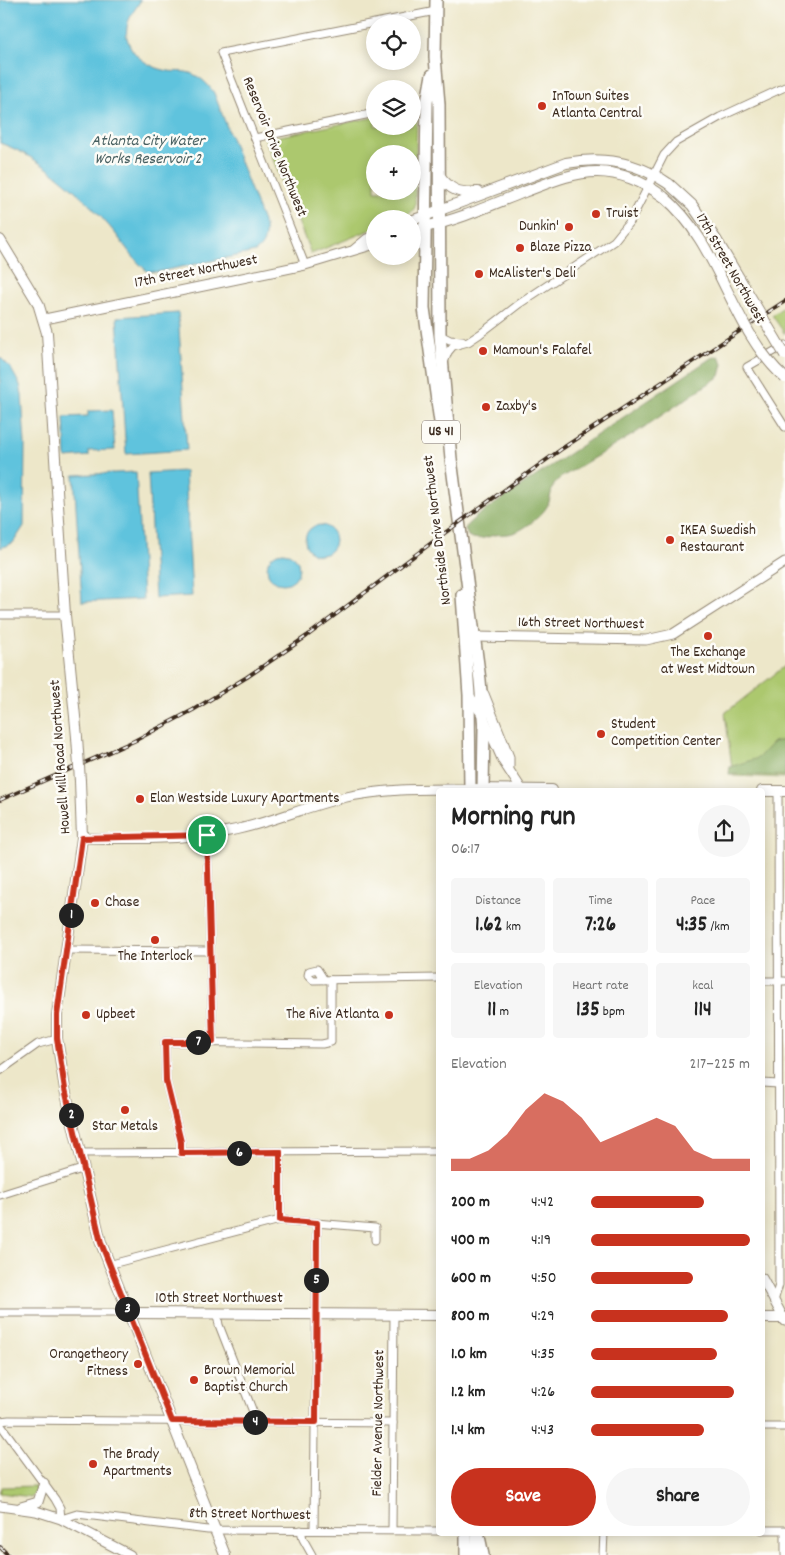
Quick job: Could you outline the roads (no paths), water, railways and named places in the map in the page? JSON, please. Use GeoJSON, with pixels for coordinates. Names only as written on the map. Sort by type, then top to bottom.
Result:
{"type":"FeatureCollection","features":[{"type":"Feature","properties":{"kind":"highway","name":"Northside Drive Northwest"},"geometry":{"type":"LineString","coordinates":[[436,5],[435,57],[439,104],[438,224],[442,371],[483,716],[483,788]]}},
{"type":"Feature","properties":{"kind":"highway","name":"Northside Drive Northwest"},"geometry":{"type":"LineString","coordinates":[[421,210],[427,102],[435,57]]}},
{"type":"Feature","properties":{"kind":"highway","name":"Northside Drive Northwest"},"geometry":{"type":"LineString","coordinates":[[421,231],[424,248],[425,322],[460,580],[469,695],[470,788]]}},
{"type":"Feature","properties":{"kind":"highway"},"geometry":{"type":"LineString","coordinates":[[466,1536],[466,1555]]}},
{"type":"Feature","properties":{"kind":"highway"},"geometry":{"type":"LineString","coordinates":[[478,1536],[483,1555]]}},
{"type":"Feature","properties":{"kind":"main road","name":"17th Street Northwest"},"geometry":{"type":"LineString","coordinates":[[421,224],[438,211],[566,163],[583,160],[614,161],[654,173],[692,205],[717,240],[785,355]]}},
{"type":"Feature","properties":{"kind":"main road","name":"17th Street Northwest"},"geometry":{"type":"LineString","coordinates":[[421,225],[438,224],[556,180],[581,173],[613,174],[647,186],[676,207],[685,219],[701,243],[754,340],[768,361],[785,378]]}},
{"type":"Feature","properties":{"kind":"main road"},"geometry":{"type":"LineString","coordinates":[[439,175],[446,185],[456,192],[463,194],[496,189]]}},
{"type":"Feature","properties":{"kind":"main road","name":"Howell Mill Road Northwest"},"geometry":{"type":"LineString","coordinates":[[0,240],[38,303],[45,319],[51,375],[65,615],[77,737],[82,838],[57,1015],[57,1038],[82,1168],[97,1230],[108,1264],[225,1555]]}},
{"type":"Feature","properties":{"kind":"main road"},"geometry":{"type":"LineString","coordinates":[[765,791],[782,791]]}},
{"type":"Feature","properties":{"kind":"main road","name":"10th Street Northwest"},"geometry":{"type":"LineString","coordinates":[[129,1313],[436,1316]]}},
{"type":"Feature","properties":{"kind":"main road"},"geometry":{"type":"LineString","coordinates":[[765,1318],[784,1319]]}},
{"type":"Feature","properties":{"kind":"street","name":"Reservoir Drive Northwest"},"geometry":{"type":"LineString","coordinates":[[306,265],[221,53],[436,5]]}},
{"type":"Feature","properties":{"kind":"street"},"geometry":{"type":"LineString","coordinates":[[442,371],[450,348],[468,342],[519,304],[614,241],[631,220],[664,155],[685,136],[720,117],[785,88]]}},
{"type":"Feature","properties":{"kind":"street"},"geometry":{"type":"LineString","coordinates":[[421,103],[427,102]]}},
{"type":"Feature","properties":{"kind":"street"},"geometry":{"type":"LineString","coordinates":[[255,138],[366,115]]}},
{"type":"Feature","properties":{"kind":"street","name":"17th Street Northwest"},"geometry":{"type":"LineString","coordinates":[[353,251],[366,240]]}},
{"type":"Feature","properties":{"kind":"street","name":"17th Street Northwest"},"geometry":{"type":"LineString","coordinates":[[45,319],[306,265],[366,247]]}},
{"type":"Feature","properties":{"kind":"street"},"geometry":{"type":"LineString","coordinates":[[440,335],[450,340],[468,342]]}},
{"type":"Feature","properties":{"kind":"street"},"geometry":{"type":"LineString","coordinates":[[785,345],[747,367],[785,427]]}},
{"type":"Feature","properties":{"kind":"street","name":"16th Street Northwest"},"geometry":{"type":"LineString","coordinates":[[475,637],[646,640],[673,634],[785,562]]}},
{"type":"Feature","properties":{"kind":"street"},"geometry":{"type":"LineString","coordinates":[[0,615],[65,615]]}},
{"type":"Feature","properties":{"kind":"street"},"geometry":{"type":"LineString","coordinates":[[480,686],[509,757],[509,767]]}},
{"type":"Feature","properties":{"kind":"street"},"geometry":{"type":"LineString","coordinates":[[469,695],[483,716],[504,761],[521,788]]}},
{"type":"Feature","properties":{"kind":"street"},"geometry":{"type":"LineString","coordinates":[[82,838],[207,835],[254,826],[324,803],[362,794],[404,789],[436,789]]}},
{"type":"Feature","properties":{"kind":"street"},"geometry":{"type":"LineString","coordinates":[[774,1301],[780,1286],[782,1239],[782,1163],[778,1084],[782,981],[782,791]]}},
{"type":"Feature","properties":{"kind":"street"},"geometry":{"type":"LineString","coordinates":[[207,835],[213,1042]]}},
{"type":"Feature","properties":{"kind":"street"},"geometry":{"type":"LineString","coordinates":[[66,950],[209,951]]}},
{"type":"Feature","properties":{"kind":"street"},"geometry":{"type":"LineString","coordinates":[[181,1153],[181,1142],[166,1081],[165,1042],[322,1044],[331,1042],[328,980],[436,978]]}},
{"type":"Feature","properties":{"kind":"street"},"geometry":{"type":"LineString","coordinates":[[765,981],[782,981]]}},
{"type":"Feature","properties":{"kind":"street"},"geometry":{"type":"LineString","coordinates":[[0,1071],[38,1044],[57,1038]]}},
{"type":"Feature","properties":{"kind":"street"},"geometry":{"type":"LineString","coordinates":[[765,1083],[778,1084]]}},
{"type":"Feature","properties":{"kind":"street"},"geometry":{"type":"LineString","coordinates":[[79,1154],[436,1151]]}},
{"type":"Feature","properties":{"kind":"street"},"geometry":{"type":"LineString","coordinates":[[280,1152],[280,1220]]}},
{"type":"Feature","properties":{"kind":"street"},"geometry":{"type":"LineString","coordinates":[[0,1195],[82,1168]]}},
{"type":"Feature","properties":{"kind":"street"},"geometry":{"type":"LineString","coordinates":[[108,1264],[280,1220],[375,1228],[375,1240]]}},
{"type":"Feature","properties":{"kind":"street"},"geometry":{"type":"LineString","coordinates":[[314,1530],[317,1223]]}},
{"type":"Feature","properties":{"kind":"street"},"geometry":{"type":"LineString","coordinates":[[765,1284],[784,1319]]}},
{"type":"Feature","properties":{"kind":"street","name":"10th Street Northwest"},"geometry":{"type":"LineString","coordinates":[[0,1313],[129,1313]]}},
{"type":"Feature","properties":{"kind":"street"},"geometry":{"type":"LineString","coordinates":[[217,1314],[219,1325],[257,1422]]}},
{"type":"Feature","properties":{"kind":"street","name":"Fielder Avenue Northwest"},"geometry":{"type":"LineString","coordinates":[[392,1530],[394,1315]]}},
{"type":"Feature","properties":{"kind":"street"},"geometry":{"type":"LineString","coordinates":[[61,1519],[60,1508],[56,1498],[0,1423],[9,1420],[393,1424]]}},
{"type":"Feature","properties":{"kind":"street"},"geometry":{"type":"LineString","coordinates":[[765,1427],[785,1427]]}},
{"type":"Feature","properties":{"kind":"street"},"geometry":{"type":"LineString","coordinates":[[17,1508],[38,1502],[44,1483]]}},
{"type":"Feature","properties":{"kind":"street"},"geometry":{"type":"LineString","coordinates":[[0,1506],[17,1508],[61,1519],[130,1555]]}},
{"type":"Feature","properties":{"kind":"street","name":"8th Street Northwest"},"geometry":{"type":"LineString","coordinates":[[61,1519],[77,1514],[215,1530],[436,1531]]}},
{"type":"Feature","properties":{"kind":"street"},"geometry":{"type":"LineString","coordinates":[[301,1530],[303,1539],[312,1555]]}},
{"type":"Feature","properties":{"kind":"street"},"geometry":{"type":"LineString","coordinates":[[765,1530],[785,1530],[785,1555]]}},
{"type":"Feature","properties":{"kind":"street"},"geometry":{"type":"LineString","coordinates":[[466,1536],[470,1543],[471,1555]]}},
{"type":"Feature","properties":{"kind":"street"},"geometry":{"type":"LineString","coordinates":[[475,1555],[477,1536]]}},
{"type":"Feature","properties":{"kind":"street"},"geometry":{"type":"LineString","coordinates":[[603,1555],[605,1536]]}},
{"type":"Feature","properties":{"kind":"water","name":"Atlanta City Water Works Reservoir 2"},"geometry":{"type":"Polygon","coordinates":[[[0,0],[141,0],[127,27],[128,42],[137,55],[150,65],[167,71],[187,72],[194,75],[204,81],[214,93],[265,227],[265,238],[260,247],[255,252],[157,272],[147,271],[134,258],[103,219],[77,192],[33,159],[0,143],[0,0]]]}},
{"type":"Feature","properties":{"kind":"water"},"geometry":{"type":"Polygon","coordinates":[[[178,313],[187,450],[126,454],[117,317],[178,313]]]}},
{"type":"Feature","properties":{"kind":"water"},"geometry":{"type":"Polygon","coordinates":[[[0,357],[10,367],[20,385],[25,445],[24,526],[13,543],[0,548],[0,357]]]}},
{"type":"Feature","properties":{"kind":"water"},"geometry":{"type":"Polygon","coordinates":[[[112,410],[115,450],[89,451],[89,456],[66,458],[64,417],[88,416],[88,411],[112,410]]]}},
{"type":"Feature","properties":{"kind":"water"},"geometry":{"type":"Polygon","coordinates":[[[185,471],[192,596],[155,598],[148,473],[185,471]]]}},
{"type":"Feature","properties":{"kind":"water"},"geometry":{"type":"Polygon","coordinates":[[[136,472],[143,599],[82,602],[74,475],[136,472]]]}},
{"type":"Feature","properties":{"kind":"water"},"geometry":{"type":"Polygon","coordinates":[[[320,525],[326,526],[334,534],[334,546],[326,554],[320,555],[314,554],[306,546],[305,540],[306,534],[314,526],[320,525]]]}},
{"type":"Feature","properties":{"kind":"water"},"geometry":{"type":"Polygon","coordinates":[[[283,552],[294,557],[299,568],[294,579],[283,584],[272,579],[267,568],[272,557],[283,552]]]}},
{"type":"Feature","properties":{"kind":"railway"},"geometry":{"type":"LineString","coordinates":[[0,800],[134,741],[193,710],[247,677],[307,636],[446,532],[563,448],[785,301]]}},
{"type":"Feature","properties":{"kind":"railway"},"geometry":{"type":"LineString","coordinates":[[0,1547],[8,1555]]}},
{"type":"Feature","properties":{"kind":"place","name":"InTown Suites Atlanta Central"},"geometry":{"type":"Point","coordinates":[542,106]}},
{"type":"Feature","properties":{"kind":"place","name":"Truist"},"geometry":{"type":"Point","coordinates":[596,214]}},
{"type":"Feature","properties":{"kind":"place","name":"Dunkin'"},"geometry":{"type":"Point","coordinates":[569,227]}},
{"type":"Feature","properties":{"kind":"place","name":"Blaze Pizza"},"geometry":{"type":"Point","coordinates":[520,248]}},
{"type":"Feature","properties":{"kind":"place","name":"McAlister's Deli"},"geometry":{"type":"Point","coordinates":[479,274]}},
{"type":"Feature","properties":{"kind":"place","name":"Mamoun's Falafel"},"geometry":{"type":"Point","coordinates":[483,351]}},
{"type":"Feature","properties":{"kind":"place","name":"Zaxby's"},"geometry":{"type":"Point","coordinates":[486,407]}},
{"type":"Feature","properties":{"kind":"place","name":"IKEA Swedish Restaurant"},"geometry":{"type":"Point","coordinates":[670,540]}},
{"type":"Feature","properties":{"kind":"place","name":"The Exchange at West Midtown"},"geometry":{"type":"Point","coordinates":[708,636]}},
{"type":"Feature","properties":{"kind":"place","name":"Student Competition Center"},"geometry":{"type":"Point","coordinates":[601,734]}},
{"type":"Feature","properties":{"kind":"place","name":"Elan Westside Luxury Apartments"},"geometry":{"type":"Point","coordinates":[140,799]}},
{"type":"Feature","properties":{"kind":"place","name":"Chase"},"geometry":{"type":"Point","coordinates":[95,903]}},
{"type":"Feature","properties":{"kind":"place","name":"The Interlock"},"geometry":{"type":"Point","coordinates":[155,940]}},
{"type":"Feature","properties":{"kind":"place","name":"Upbeet"},"geometry":{"type":"Point","coordinates":[86,1015]}},
{"type":"Feature","properties":{"kind":"place","name":"The Rive Atlanta"},"geometry":{"type":"Point","coordinates":[389,1015]}},
{"type":"Feature","properties":{"kind":"place","name":"Star Metals"},"geometry":{"type":"Point","coordinates":[125,1110]}},
{"type":"Feature","properties":{"kind":"place","name":"Orangetheory Fitness"},"geometry":{"type":"Point","coordinates":[138,1364]}},
{"type":"Feature","properties":{"kind":"place","name":"Brown Memorial Baptist Church"},"geometry":{"type":"Point","coordinates":[194,1380]}},
{"type":"Feature","properties":{"kind":"place","name":"The Brady Apartments"},"geometry":{"type":"Point","coordinates":[93,1464]}}]}
